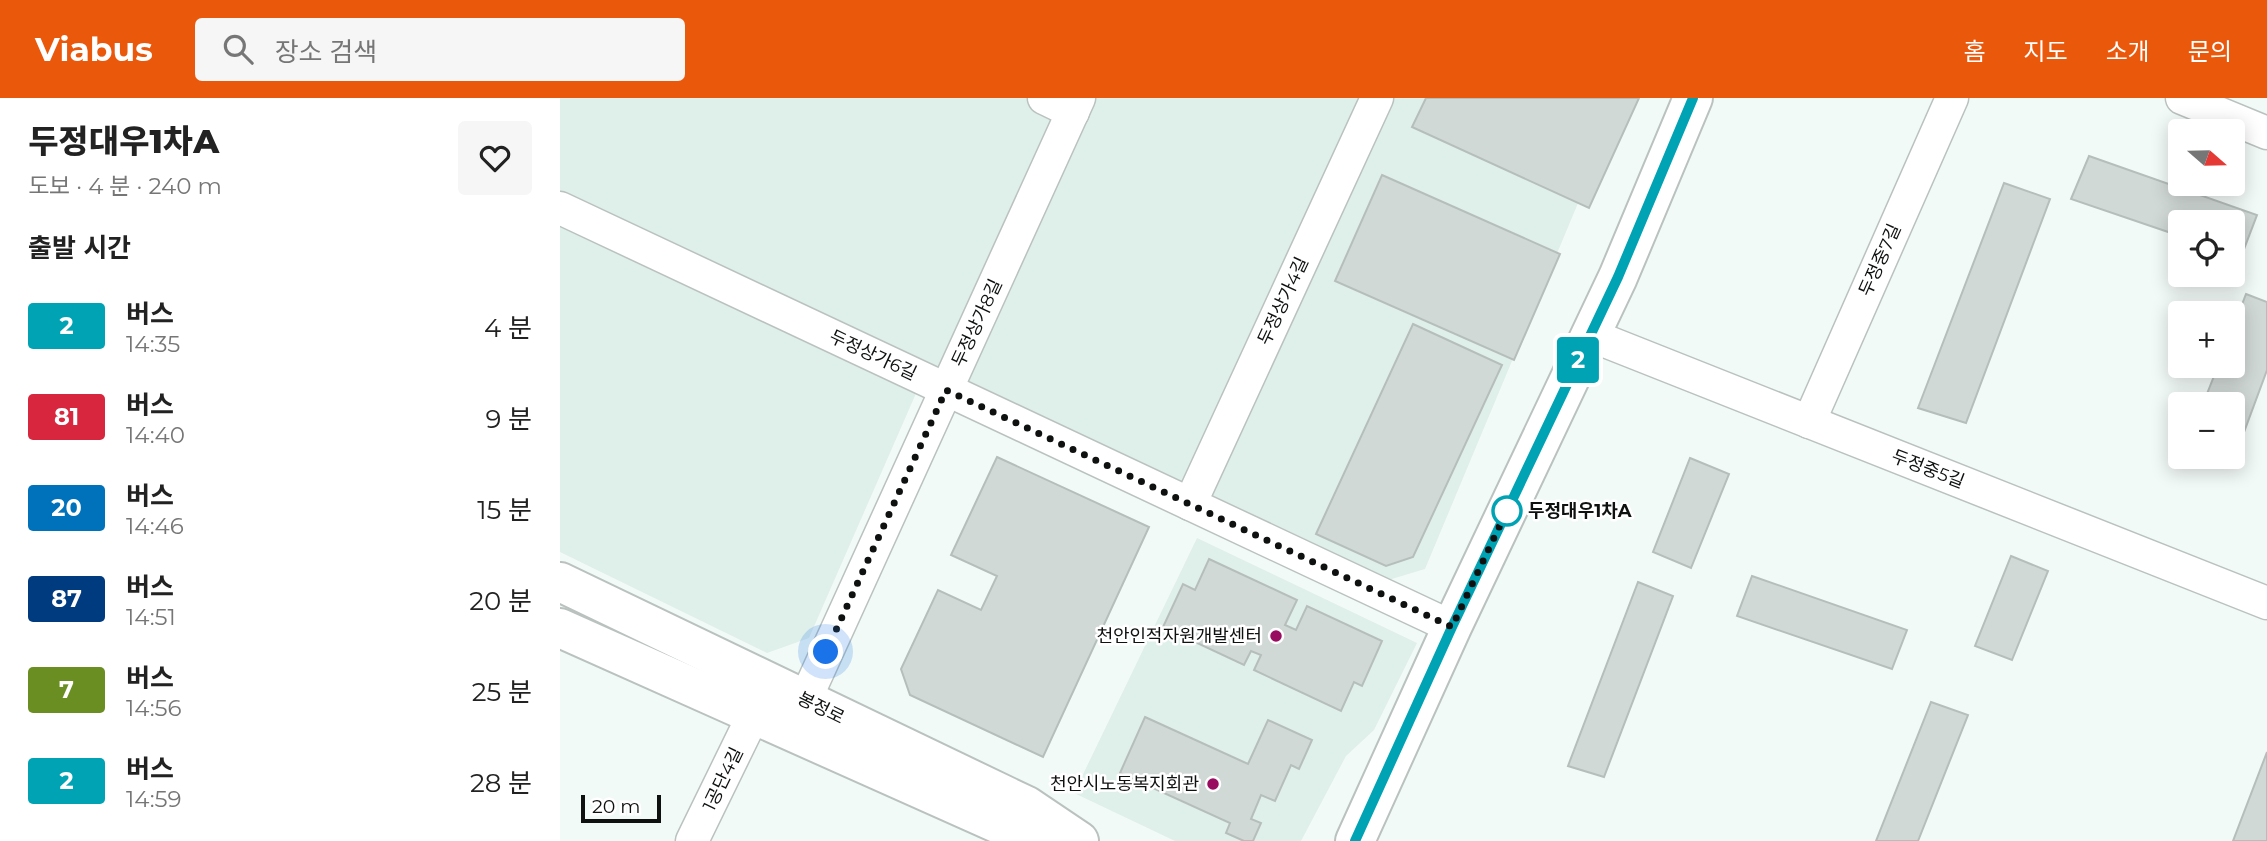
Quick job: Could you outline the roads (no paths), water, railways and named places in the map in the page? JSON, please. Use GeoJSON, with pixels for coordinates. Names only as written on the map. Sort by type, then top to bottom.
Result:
{"type":"FeatureCollection","features":[{"type":"Feature","properties":{"kind":"street"},"geometry":{"type":"LineString","coordinates":[[1044,98],[1076,105]]}},
{"type":"Feature","properties":{"kind":"street","name":"두정상가4길"},"geometry":{"type":"LineString","coordinates":[[1190,504],[1377,98]]}},
{"type":"Feature","properties":{"kind":"street"},"geometry":{"type":"LineString","coordinates":[[1355,841],[1452,627],[1618,277],[1693,98]]}},
{"type":"Feature","properties":{"kind":"street","name":"두정중7길"},"geometry":{"type":"LineString","coordinates":[[1809,422],[1952,98]]}},
{"type":"Feature","properties":{"kind":"street"},"geometry":{"type":"LineString","coordinates":[[2182,98],[2267,133]]}},
{"type":"Feature","properties":{"kind":"street","name":"두정상가8길"},"geometry":{"type":"LineString","coordinates":[[805,700],[1076,105]]}},
{"type":"Feature","properties":{"kind":"street","name":"두정상가6길"},"geometry":{"type":"LineString","coordinates":[[560,208],[1452,627]]}},
{"type":"Feature","properties":{"kind":"street","name":"두정중5길"},"geometry":{"type":"LineString","coordinates":[[1590,335],[2267,603]]}},
{"type":"Feature","properties":{"kind":"street","name":"봉정로"},"geometry":{"type":"LineString","coordinates":[[560,582],[1027,806],[1079,841]]}},
{"type":"Feature","properties":{"kind":"street","name":"봉정로"},"geometry":{"type":"LineString","coordinates":[[560,628],[1010,829],[1056,841]]}},
{"type":"Feature","properties":{"kind":"street","name":"1공단4길"},"geometry":{"type":"LineString","coordinates":[[692,841],[754,716]]}},
{"type":"Feature","properties":{"kind":"place","name":"두정대우1차A"},"geometry":{"type":"Point","coordinates":[1507,511]}},
{"type":"Feature","properties":{"kind":"place","name":"천안인적자원개발센터"},"geometry":{"type":"Point","coordinates":[1276,636]}},
{"type":"Feature","properties":{"kind":"place","name":"천안시노동복지회관"},"geometry":{"type":"Point","coordinates":[1213,784]}}]}
